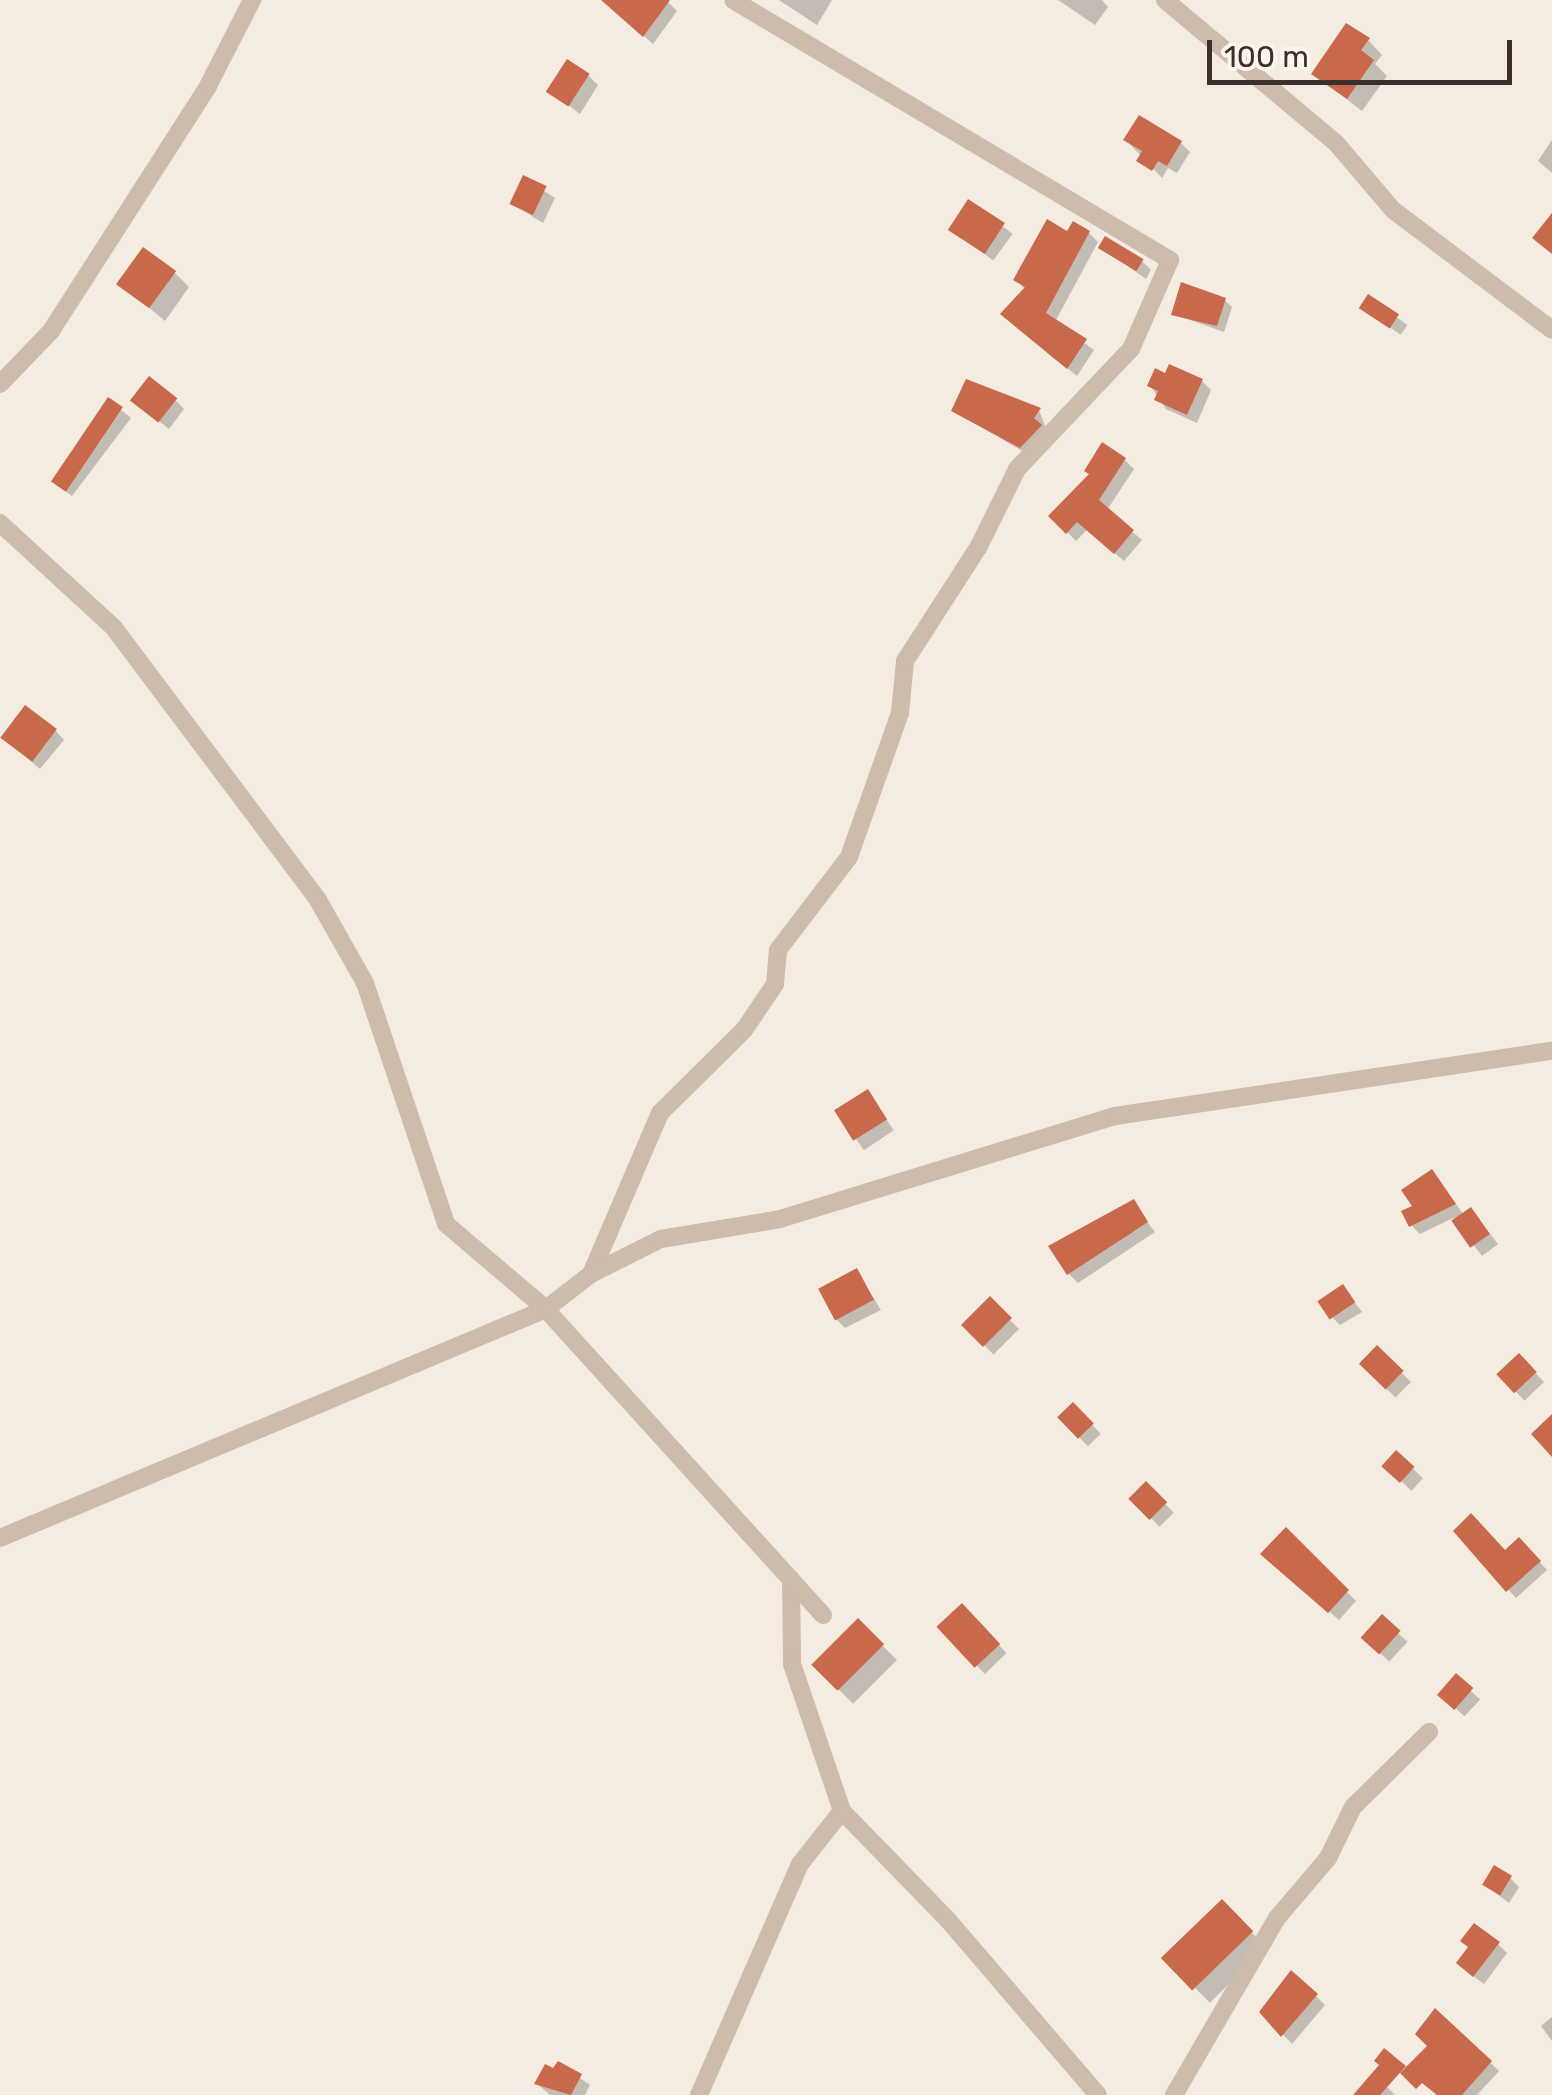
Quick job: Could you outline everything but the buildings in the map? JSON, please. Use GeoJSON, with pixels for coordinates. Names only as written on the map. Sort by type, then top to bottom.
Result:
{"type":"FeatureCollection","features":[{"type":"Feature","properties":{"kind":"street"},"geometry":{"type":"LineString","coordinates":[[0,384],[50,331],[208,86],[252,0]]}},
{"type":"Feature","properties":{"kind":"street"},"geometry":{"type":"LineString","coordinates":[[592,1274],[660,1113],[744,1030],[775,984],[778,950],[849,857],[900,713],[905,661],[979,546],[1017,469],[1132,349],[1170,260],[733,0]]}},
{"type":"Feature","properties":{"kind":"street"},"geometry":{"type":"LineString","coordinates":[[1165,0],[1336,143],[1393,210],[1552,330]]}},
{"type":"Feature","properties":{"kind":"street"},"geometry":{"type":"LineString","coordinates":[[0,523],[114,628],[318,900],[365,983],[446,1224],[546,1309],[823,1615]]}},
{"type":"Feature","properties":{"kind":"street"},"geometry":{"type":"LineString","coordinates":[[0,1538],[546,1309],[592,1274],[662,1239],[798,1214],[1115,1116],[1552,1051]]}},
{"type":"Feature","properties":{"kind":"street"},"geometry":{"type":"LineString","coordinates":[[791,1580],[792,1664],[842,1811],[948,1920],[1098,2095]]}},
{"type":"Feature","properties":{"kind":"street"},"geometry":{"type":"LineString","coordinates":[[1174,2095],[1277,1918],[1328,1858],[1352,1807],[1429,1732]]}},
{"type":"Feature","properties":{"kind":"street"},"geometry":{"type":"LineString","coordinates":[[699,2095],[800,1864],[842,1811]]}}]}
